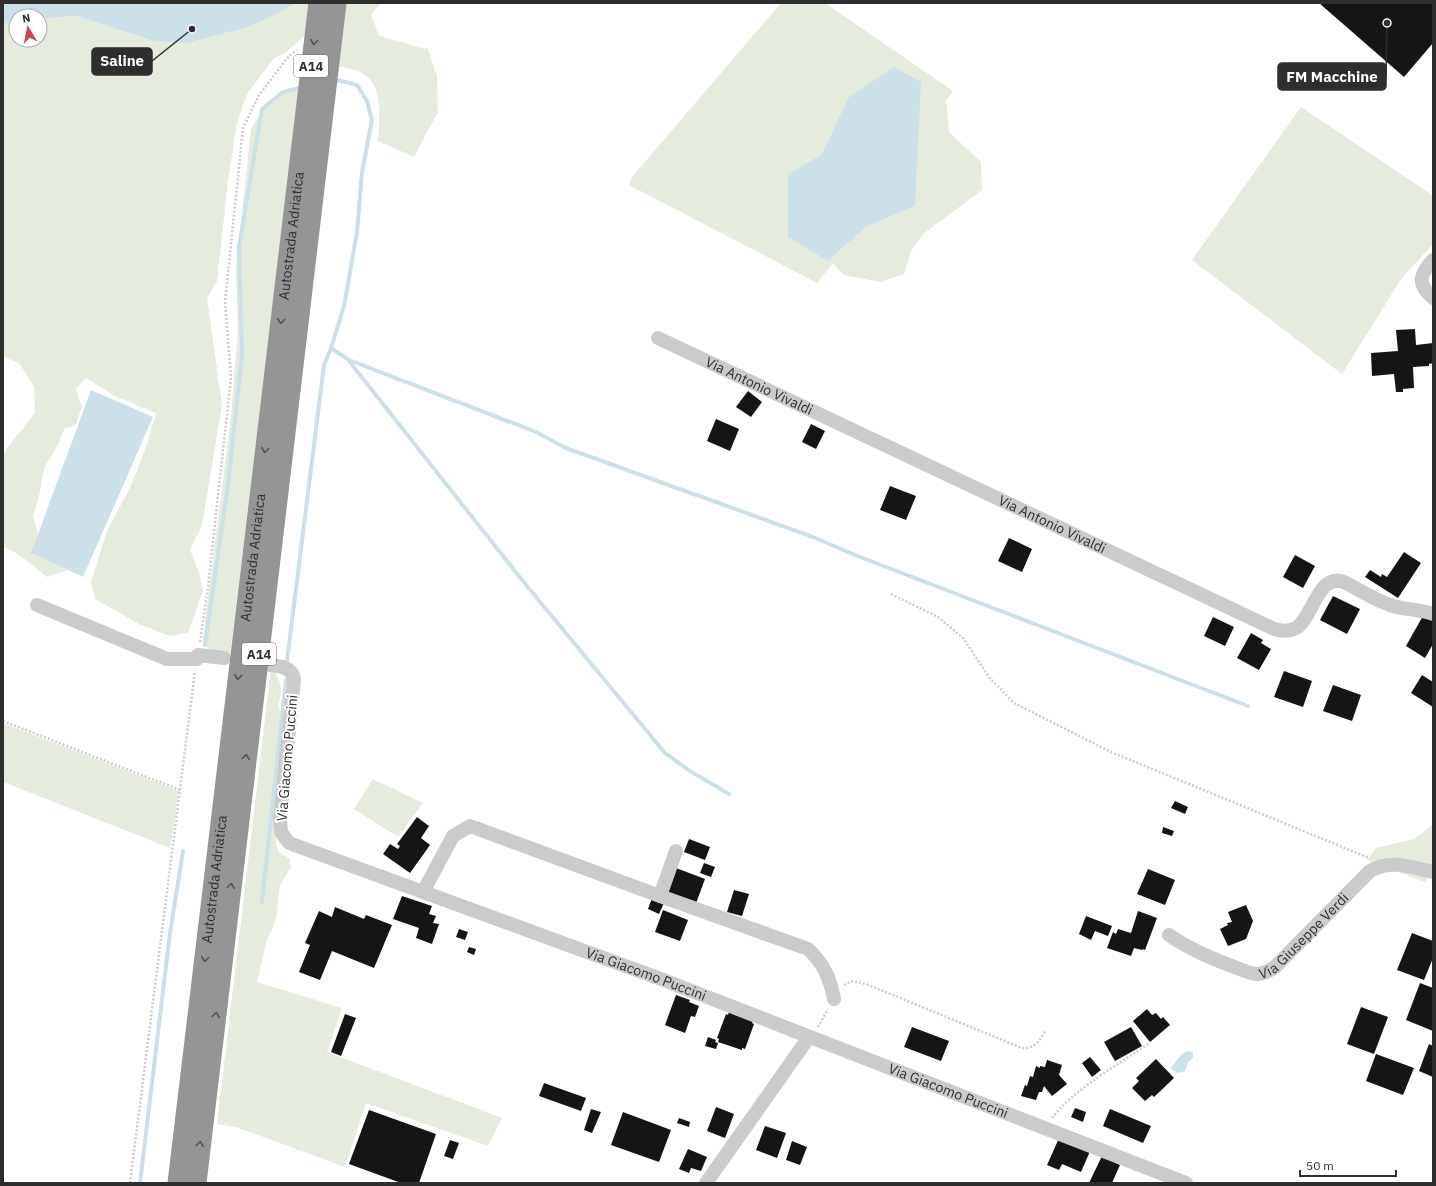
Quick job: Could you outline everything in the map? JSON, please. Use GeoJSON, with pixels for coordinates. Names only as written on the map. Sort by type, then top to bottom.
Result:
{"type":"FeatureCollection","features":[{"type":"Feature","properties":{"kind":"highway","name":"Autostrada Adriatica"},"geometry":{"type":"LineString","coordinates":[[196,1183],[313,127],[319,3]]}},
{"type":"Feature","properties":{"kind":"highway","name":"Autostrada Adriatica"},"geometry":{"type":"LineString","coordinates":[[178,1183],[313,127],[336,3]]}},
{"type":"Feature","properties":{"kind":"street"},"geometry":{"type":"LineString","coordinates":[[1433,260],[1424,271],[1422,280],[1424,289],[1433,298]]}},
{"type":"Feature","properties":{"kind":"street","name":"Via Antonio Vivaldi"},"geometry":{"type":"LineString","coordinates":[[658,338],[1274,629],[1288,631],[1298,626],[1324,587],[1329,582],[1337,580],[1344,582],[1387,604],[1433,614]]}},
{"type":"Feature","properties":{"kind":"street"},"geometry":{"type":"LineString","coordinates":[[37,605],[167,659],[198,657],[224,658]]}},
{"type":"Feature","properties":{"kind":"street","name":"Via Giacomo Puccini"},"geometry":{"type":"LineString","coordinates":[[270,665],[286,668],[292,673],[294,679],[280,819],[280,828],[284,838],[289,843],[661,979],[1186,1183]]}},
{"type":"Feature","properties":{"kind":"street"},"geometry":{"type":"LineString","coordinates":[[424,892],[453,836],[470,826],[808,949],[819,959],[830,981],[834,999]]}},
{"type":"Feature","properties":{"kind":"street"},"geometry":{"type":"LineString","coordinates":[[660,896],[676,851]]}},
{"type":"Feature","properties":{"kind":"street","name":"Via Giuseppe Verdi"},"geometry":{"type":"LineString","coordinates":[[1169,935],[1198,952],[1248,972],[1258,974],[1276,966],[1364,876],[1375,868],[1399,864],[1433,872]]}},
{"type":"Feature","properties":{"kind":"street"},"geometry":{"type":"LineString","coordinates":[[706,1183],[811,1038]]}},
{"type":"Feature","properties":{"kind":"path"},"geometry":{"type":"LineString","coordinates":[[130,1183],[180,790],[208,587],[231,378],[225,302],[243,128],[258,96],[289,56],[300,46]]}},
{"type":"Feature","properties":{"kind":"path"},"geometry":{"type":"LineString","coordinates":[[891,594],[938,617],[963,638],[989,677],[1014,702],[1038,716],[1111,752],[1386,865]]}},
{"type":"Feature","properties":{"kind":"path"},"geometry":{"type":"LineString","coordinates":[[3,721],[180,790]]}},
{"type":"Feature","properties":{"kind":"path"},"geometry":{"type":"LineString","coordinates":[[811,1038],[840,988],[846,983],[852,981],[866,984],[1022,1048],[1028,1049],[1035,1045],[1041,1040],[1046,1030]]}},
{"type":"Feature","properties":{"kind":"path"},"geometry":{"type":"LineString","coordinates":[[1045,1128],[1060,1108],[1074,1096],[1148,1044]]}},
{"type":"Feature","properties":{"kind":"shaded area"},"geometry":{"type":"Polygon","coordinates":[[[295,3],[381,3],[371,15],[379,36],[426,49],[427,47],[437,76],[438,112],[414,157],[378,141],[379,102],[376,90],[371,81],[363,74],[352,69],[336,67],[342,4],[285,53],[274,58],[247,94],[237,123],[228,181],[217,281],[207,298],[222,405],[202,525],[190,550],[199,572],[203,591],[188,633],[170,636],[141,625],[95,599],[91,582],[107,531],[131,486],[146,447],[156,413],[115,396],[86,378],[76,389],[82,407],[75,426],[65,428],[55,450],[44,468],[39,496],[33,516],[38,534],[31,553],[68,570],[47,577],[21,556],[3,546],[3,456],[7,448],[35,413],[34,387],[20,364],[3,356],[3,24],[8,23],[8,48],[48,48],[48,18],[76,16],[154,41],[286,9],[295,3]]]}},
{"type":"Feature","properties":{"kind":"shaded area"},"geometry":{"type":"Polygon","coordinates":[[[781,3],[825,3],[953,91],[946,101],[949,132],[981,162],[982,190],[923,234],[911,251],[904,274],[881,282],[844,275],[833,263],[817,283],[629,185],[632,177],[781,3]],[[822,154],[788,174],[828,261],[866,227],[915,206],[822,154]]]}},
{"type":"Feature","properties":{"kind":"shaded area"},"geometry":{"type":"Polygon","coordinates":[[[299,89],[230,655],[214,652],[203,645],[203,638],[231,416],[238,330],[236,268],[251,129],[263,109],[283,93],[299,89]]]}},
{"type":"Feature","properties":{"kind":"shaded area"},"geometry":{"type":"Polygon","coordinates":[[[1301,107],[1433,195],[1433,244],[1401,279],[1342,374],[1192,260],[1301,107]]]}},
{"type":"Feature","properties":{"kind":"shaded area"},"geometry":{"type":"Polygon","coordinates":[[[271,668],[280,682],[281,692],[279,706],[284,716],[276,845],[279,852],[290,859],[291,867],[280,885],[277,914],[267,939],[257,982],[342,1008],[327,1052],[502,1118],[488,1146],[366,1103],[345,1167],[236,1127],[217,1124],[271,668]]]}},
{"type":"Feature","properties":{"kind":"shaded area"},"geometry":{"type":"Polygon","coordinates":[[[3,723],[179,791],[170,848],[3,782],[3,723]]]}},
{"type":"Feature","properties":{"kind":"shaded area"},"geometry":{"type":"Polygon","coordinates":[[[373,779],[423,803],[398,837],[354,809],[373,779]]]}},
{"type":"Feature","properties":{"kind":"shaded area"},"geometry":{"type":"Polygon","coordinates":[[[1433,824],[1433,871],[1425,882],[1367,860],[1376,848],[1414,839],[1433,824]]]}},
{"type":"Feature","properties":{"kind":"water"},"geometry":{"type":"Polygon","coordinates":[[[3,3],[295,3],[286,9],[248,27],[186,43],[154,41],[76,16],[48,18],[48,8],[8,8],[8,23],[3,24],[3,3]]]}},
{"type":"Feature","properties":{"kind":"water"},"geometry":{"type":"Polygon","coordinates":[[[894,67],[921,82],[915,206],[866,227],[828,261],[788,237],[788,174],[822,154],[849,97],[894,67]]]}},
{"type":"Feature","properties":{"kind":"water"},"geometry":{"type":"Polygon","coordinates":[[[91,390],[153,417],[83,577],[31,553],[91,390]]]}},
{"type":"Feature","properties":{"kind":"water"},"geometry":{"type":"Polygon","coordinates":[[[1189,1051],[1193,1053],[1193,1058],[1188,1062],[1185,1071],[1178,1073],[1171,1069],[1180,1056],[1189,1051]]]}},
{"type":"Feature","properties":{"kind":"building"},"geometry":{"type":"Polygon","coordinates":[[[1319,3],[1433,3],[1433,43],[1404,77],[1319,3]]]}},
{"type":"Feature","properties":{"kind":"building"},"geometry":{"type":"Polygon","coordinates":[[[1415,329],[1416,345],[1433,343],[1433,363],[1429,364],[1429,366],[1413,367],[1414,388],[1403,389],[1403,392],[1396,392],[1394,374],[1372,376],[1371,353],[1398,351],[1396,330],[1415,329]]]}},
{"type":"Feature","properties":{"kind":"building"},"geometry":{"type":"Polygon","coordinates":[[[748,391],[762,402],[751,417],[736,407],[748,391]]]}},
{"type":"Feature","properties":{"kind":"building"},"geometry":{"type":"Polygon","coordinates":[[[716,419],[739,429],[730,451],[707,441],[716,419]]]}},
{"type":"Feature","properties":{"kind":"building"},"geometry":{"type":"Polygon","coordinates":[[[811,424],[825,431],[816,449],[802,442],[811,424]]]}},
{"type":"Feature","properties":{"kind":"building"},"geometry":{"type":"Polygon","coordinates":[[[890,486],[916,496],[906,520],[880,510],[890,486]]]}},
{"type":"Feature","properties":{"kind":"building"},"geometry":{"type":"Polygon","coordinates":[[[1009,538],[1032,549],[1022,572],[998,561],[1009,538]]]}},
{"type":"Feature","properties":{"kind":"building"},"geometry":{"type":"Polygon","coordinates":[[[1404,552],[1421,563],[1398,598],[1365,577],[1370,570],[1381,577],[1382,574],[1387,577],[1404,552]]]}},
{"type":"Feature","properties":{"kind":"building"},"geometry":{"type":"Polygon","coordinates":[[[1295,555],[1315,566],[1303,588],[1283,577],[1295,555]]]}},
{"type":"Feature","properties":{"kind":"building"},"geometry":{"type":"Polygon","coordinates":[[[1333,596],[1360,609],[1347,634],[1320,620],[1333,596]]]}},
{"type":"Feature","properties":{"kind":"building"},"geometry":{"type":"Polygon","coordinates":[[[1424,614],[1433,619],[1433,644],[1425,658],[1406,646],[1424,614]]]}},
{"type":"Feature","properties":{"kind":"building"},"geometry":{"type":"Polygon","coordinates":[[[1213,617],[1234,627],[1225,646],[1204,636],[1213,617]]]}},
{"type":"Feature","properties":{"kind":"building"},"geometry":{"type":"Polygon","coordinates":[[[1251,633],[1263,640],[1261,643],[1271,649],[1259,670],[1237,658],[1251,633]]]}},
{"type":"Feature","properties":{"kind":"building"},"geometry":{"type":"Polygon","coordinates":[[[1284,671],[1312,681],[1303,707],[1274,697],[1284,671]]]}},
{"type":"Feature","properties":{"kind":"building"},"geometry":{"type":"Polygon","coordinates":[[[1422,675],[1433,682],[1433,707],[1411,693],[1422,675]]]}},
{"type":"Feature","properties":{"kind":"building"},"geometry":{"type":"Polygon","coordinates":[[[1333,685],[1361,695],[1352,721],[1323,711],[1333,685]]]}},
{"type":"Feature","properties":{"kind":"building"},"geometry":{"type":"Polygon","coordinates":[[[1175,801],[1188,807],[1185,814],[1171,808],[1175,801]]]}},
{"type":"Feature","properties":{"kind":"building"},"geometry":{"type":"Polygon","coordinates":[[[417,817],[429,826],[421,838],[430,845],[410,873],[383,854],[390,844],[398,849],[400,846],[397,844],[417,817]]]}},
{"type":"Feature","properties":{"kind":"building"},"geometry":{"type":"Polygon","coordinates":[[[1163,827],[1174,831],[1172,836],[1162,833],[1163,827]]]}},
{"type":"Feature","properties":{"kind":"building"},"geometry":{"type":"Polygon","coordinates":[[[689,839],[710,847],[705,860],[684,852],[689,839]]]}},
{"type":"Feature","properties":{"kind":"building"},"geometry":{"type":"Polygon","coordinates":[[[704,863],[715,867],[711,877],[700,873],[704,863]]]}},
{"type":"Feature","properties":{"kind":"building"},"geometry":{"type":"Polygon","coordinates":[[[676,868],[705,879],[695,906],[666,895],[676,868]]]}},
{"type":"Feature","properties":{"kind":"building"},"geometry":{"type":"Polygon","coordinates":[[[1148,869],[1175,880],[1165,905],[1137,894],[1148,869]]]}},
{"type":"Feature","properties":{"kind":"building"},"geometry":{"type":"Polygon","coordinates":[[[734,890],[749,894],[742,916],[727,912],[734,890]]]}},
{"type":"Feature","properties":{"kind":"building"},"geometry":{"type":"Polygon","coordinates":[[[402,896],[432,906],[429,914],[436,916],[433,923],[439,924],[432,944],[416,938],[419,928],[393,919],[402,896]]]}},
{"type":"Feature","properties":{"kind":"building"},"geometry":{"type":"Polygon","coordinates":[[[652,898],[664,903],[659,914],[648,909],[652,898]]]}},
{"type":"Feature","properties":{"kind":"building"},"geometry":{"type":"Polygon","coordinates":[[[1246,905],[1253,921],[1246,939],[1228,946],[1220,929],[1228,925],[1227,923],[1232,922],[1228,912],[1246,905]]]}},
{"type":"Feature","properties":{"kind":"building"},"geometry":{"type":"Polygon","coordinates":[[[335,907],[364,919],[366,915],[392,925],[374,968],[332,951],[320,980],[299,972],[310,945],[305,943],[319,911],[332,917],[335,907]]]}},
{"type":"Feature","properties":{"kind":"building"},"geometry":{"type":"Polygon","coordinates":[[[663,910],[688,920],[680,941],[655,932],[663,910]]]}},
{"type":"Feature","properties":{"kind":"building"},"geometry":{"type":"Polygon","coordinates":[[[1138,911],[1157,918],[1145,950],[1134,948],[1131,956],[1107,948],[1113,932],[1116,934],[1118,929],[1131,933],[1138,911]]]}},
{"type":"Feature","properties":{"kind":"building"},"geometry":{"type":"Polygon","coordinates":[[[1086,916],[1112,926],[1108,936],[1095,931],[1091,940],[1079,934],[1086,916]]]}},
{"type":"Feature","properties":{"kind":"building"},"geometry":{"type":"Polygon","coordinates":[[[459,929],[468,932],[465,940],[456,937],[459,929]]]}},
{"type":"Feature","properties":{"kind":"building"},"geometry":{"type":"Polygon","coordinates":[[[1412,933],[1433,941],[1433,958],[1424,980],[1397,970],[1412,933]]]}},
{"type":"Feature","properties":{"kind":"building"},"geometry":{"type":"Polygon","coordinates":[[[469,947],[476,949],[474,955],[467,952],[469,947]]]}},
{"type":"Feature","properties":{"kind":"building"},"geometry":{"type":"Polygon","coordinates":[[[1420,983],[1433,988],[1433,1031],[1406,1020],[1420,983]]]}},
{"type":"Feature","properties":{"kind":"building"},"geometry":{"type":"Polygon","coordinates":[[[676,995],[690,1000],[689,1002],[699,1006],[695,1017],[691,1016],[685,1033],[665,1025],[676,995]]]}},
{"type":"Feature","properties":{"kind":"building"},"geometry":{"type":"Polygon","coordinates":[[[1361,1007],[1388,1017],[1374,1054],[1347,1044],[1361,1007]]]}},
{"type":"Feature","properties":{"kind":"building"},"geometry":{"type":"Polygon","coordinates":[[[1147,1009],[1152,1015],[1156,1013],[1161,1019],[1163,1017],[1170,1025],[1150,1042],[1133,1021],[1147,1009]]]}},
{"type":"Feature","properties":{"kind":"building"},"geometry":{"type":"Polygon","coordinates":[[[729,1012],[753,1020],[752,1023],[754,1024],[745,1049],[742,1048],[742,1050],[718,1042],[719,1039],[717,1038],[726,1014],[728,1015],[729,1012]]]}},
{"type":"Feature","properties":{"kind":"building"},"geometry":{"type":"Polygon","coordinates":[[[345,1014],[356,1018],[341,1056],[331,1052],[345,1014]]]}},
{"type":"Feature","properties":{"kind":"building"},"geometry":{"type":"Polygon","coordinates":[[[912,1027],[949,1041],[941,1061],[904,1047],[912,1027]]]}},
{"type":"Feature","properties":{"kind":"building"},"geometry":{"type":"Polygon","coordinates":[[[1131,1027],[1142,1046],[1115,1061],[1104,1042],[1131,1027]]]}},
{"type":"Feature","properties":{"kind":"building"},"geometry":{"type":"Polygon","coordinates":[[[708,1037],[716,1040],[715,1042],[718,1043],[716,1049],[705,1046],[708,1037]]]}},
{"type":"Feature","properties":{"kind":"building"},"geometry":{"type":"Polygon","coordinates":[[[1429,1044],[1433,1046],[1433,1077],[1419,1071],[1429,1044]]]}},
{"type":"Feature","properties":{"kind":"building"},"geometry":{"type":"Polygon","coordinates":[[[1376,1054],[1414,1068],[1403,1095],[1366,1081],[1376,1054]]]}},
{"type":"Feature","properties":{"kind":"building"},"geometry":{"type":"Polygon","coordinates":[[[1090,1057],[1101,1070],[1092,1077],[1082,1063],[1090,1057]]]}},
{"type":"Feature","properties":{"kind":"building"},"geometry":{"type":"Polygon","coordinates":[[[1156,1059],[1174,1078],[1154,1097],[1152,1095],[1145,1101],[1132,1088],[1139,1081],[1136,1078],[1156,1059]]]}},
{"type":"Feature","properties":{"kind":"building"},"geometry":{"type":"Polygon","coordinates":[[[1047,1060],[1062,1065],[1059,1075],[1067,1084],[1052,1096],[1044,1086],[1042,1092],[1039,1092],[1036,1100],[1021,1096],[1025,1085],[1027,1086],[1030,1076],[1033,1077],[1036,1066],[1040,1068],[1040,1066],[1045,1067],[1047,1060]]]}},
{"type":"Feature","properties":{"kind":"building"},"geometry":{"type":"Polygon","coordinates":[[[544,1083],[586,1098],[581,1111],[539,1096],[544,1083]]]}},
{"type":"Feature","properties":{"kind":"building"},"geometry":{"type":"Polygon","coordinates":[[[716,1107],[734,1114],[725,1138],[707,1131],[716,1107]]]}},
{"type":"Feature","properties":{"kind":"building"},"geometry":{"type":"Polygon","coordinates":[[[1075,1108],[1086,1112],[1083,1122],[1071,1117],[1075,1108]]]}},
{"type":"Feature","properties":{"kind":"building"},"geometry":{"type":"Polygon","coordinates":[[[591,1109],[601,1112],[592,1133],[584,1130],[591,1109]]]}},
{"type":"Feature","properties":{"kind":"building"},"geometry":{"type":"Polygon","coordinates":[[[1110,1109],[1151,1126],[1143,1143],[1103,1126],[1110,1109]]]}},
{"type":"Feature","properties":{"kind":"building"},"geometry":{"type":"Polygon","coordinates":[[[369,1110],[436,1134],[419,1183],[401,1183],[349,1164],[369,1110]]]}},
{"type":"Feature","properties":{"kind":"building"},"geometry":{"type":"Polygon","coordinates":[[[623,1112],[671,1130],[659,1162],[611,1145],[623,1112]]]}},
{"type":"Feature","properties":{"kind":"building"},"geometry":{"type":"Polygon","coordinates":[[[679,1118],[690,1122],[689,1127],[677,1123],[679,1118]]]}},
{"type":"Feature","properties":{"kind":"building"},"geometry":{"type":"Polygon","coordinates":[[[765,1126],[786,1133],[777,1158],[756,1150],[765,1126]]]}},
{"type":"Feature","properties":{"kind":"building"},"geometry":{"type":"Polygon","coordinates":[[[1060,1136],[1091,1149],[1081,1172],[1062,1164],[1059,1170],[1047,1165],[1060,1136]]]}},
{"type":"Feature","properties":{"kind":"building"},"geometry":{"type":"Polygon","coordinates":[[[450,1140],[459,1143],[453,1159],[444,1156],[450,1140]]]}},
{"type":"Feature","properties":{"kind":"building"},"geometry":{"type":"Polygon","coordinates":[[[792,1141],[807,1147],[800,1165],[786,1160],[792,1141]]]}},
{"type":"Feature","properties":{"kind":"building"},"geometry":{"type":"Polygon","coordinates":[[[688,1149],[707,1157],[701,1171],[691,1168],[689,1173],[679,1169],[688,1149]]]}},
{"type":"Feature","properties":{"kind":"building"},"geometry":{"type":"Polygon","coordinates":[[[1102,1156],[1120,1165],[1112,1183],[1089,1183],[1102,1156]]]}},
{"type":"Feature","properties":{"kind":"waterway"},"geometry":{"type":"LineString","coordinates":[[333,79],[357,85],[367,101],[372,120],[362,172],[357,232],[344,306],[331,348],[349,360],[536,432],[566,448],[813,537],[855,555],[1248,706]]}},
{"type":"Feature","properties":{"kind":"waterway"},"geometry":{"type":"LineString","coordinates":[[205,645],[228,485],[242,354],[239,247],[262,109],[283,92],[303,87]]}},
{"type":"Feature","properties":{"kind":"waterway"},"geometry":{"type":"LineString","coordinates":[[287,661],[324,365],[331,348]]}},
{"type":"Feature","properties":{"kind":"waterway"},"geometry":{"type":"LineString","coordinates":[[349,361],[522,580],[665,753],[690,771],[729,794]]}},
{"type":"Feature","properties":{"kind":"waterway"},"geometry":{"type":"LineString","coordinates":[[262,902],[286,680]]}},
{"type":"Feature","properties":{"kind":"waterway"},"geometry":{"type":"LineString","coordinates":[[140,1183],[170,933],[183,851]]}},
{"type":"Feature","properties":{"kind":"place","name":"FM Macchine"},"geometry":{"type":"Point","coordinates":[1387,23]}},
{"type":"Feature","properties":{"kind":"place","name":"Saline"},"geometry":{"type":"Point","coordinates":[192,29]}}]}
